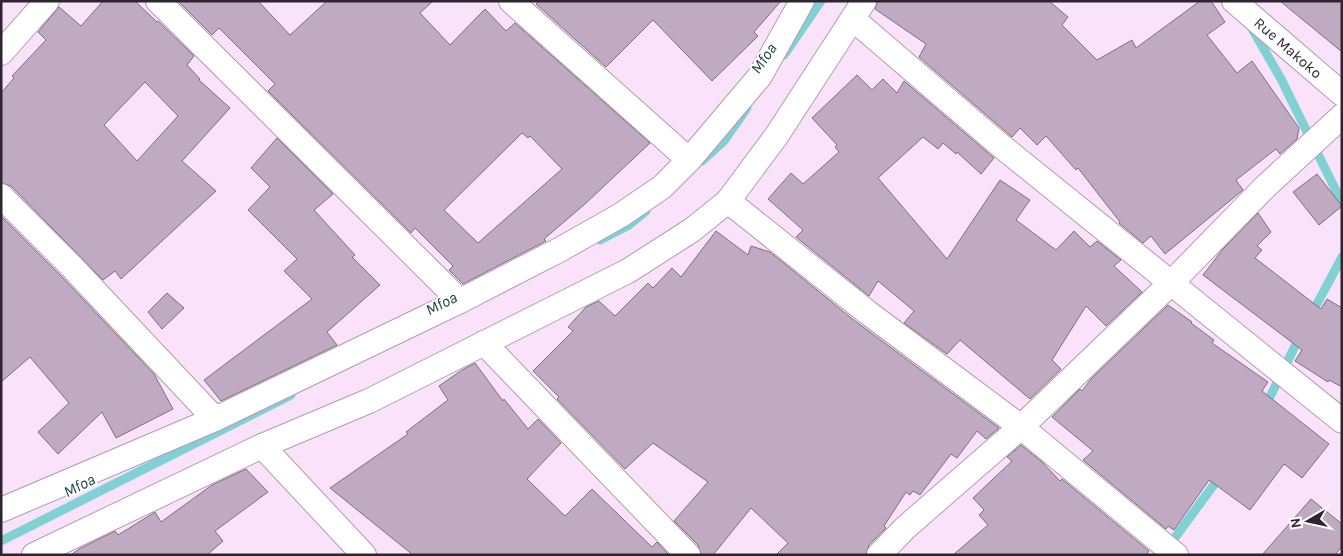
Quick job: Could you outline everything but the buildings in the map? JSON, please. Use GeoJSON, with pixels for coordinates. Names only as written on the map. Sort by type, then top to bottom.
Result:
{"type":"FeatureCollection","features":[{"type":"Feature","properties":{"kind":"street"},"geometry":{"type":"LineString","coordinates":[[1,53],[47,1]]}},
{"type":"Feature","properties":{"kind":"street"},"geometry":{"type":"LineString","coordinates":[[158,1],[460,301]]}},
{"type":"Feature","properties":{"kind":"street"},"geometry":{"type":"LineString","coordinates":[[511,1],[689,160]]}},
{"type":"Feature","properties":{"kind":"street"},"geometry":{"type":"LineString","coordinates":[[1,510],[215,419],[460,301],[621,215],[662,187],[689,160],[760,76],[802,1]]}},
{"type":"Feature","properties":{"kind":"street","name":"Rue Makoko"},"geometry":{"type":"LineString","coordinates":[[1234,1],[1342,94]]}},
{"type":"Feature","properties":{"kind":"street"},"geometry":{"type":"LineString","coordinates":[[34,555],[262,446],[369,401],[628,271],[692,230],[728,201],[777,135],[859,10],[1000,144],[1342,421]]}},
{"type":"Feature","properties":{"kind":"street"},"geometry":{"type":"LineString","coordinates":[[879,555],[905,528],[1021,427],[1171,283],[1265,187],[1342,116]]}},
{"type":"Feature","properties":{"kind":"street"},"geometry":{"type":"LineString","coordinates":[[1,196],[73,268],[215,419]]}},
{"type":"Feature","properties":{"kind":"street"},"geometry":{"type":"LineString","coordinates":[[728,201],[868,312],[1021,427],[1176,555]]}},
{"type":"Feature","properties":{"kind":"street"},"geometry":{"type":"LineString","coordinates":[[484,344],[688,555]]}},
{"type":"Feature","properties":{"kind":"street"},"geometry":{"type":"LineString","coordinates":[[262,446],[364,555]]}},
{"type":"Feature","properties":{"kind":"waterway","name":"Mfoa"},"geometry":{"type":"LineString","coordinates":[[784,55],[821,1]]}},
{"type":"Feature","properties":{"kind":"waterway"},"geometry":{"type":"LineString","coordinates":[[1250,25],[1281,79],[1342,203]]}},
{"type":"Feature","properties":{"kind":"waterway","name":"Mfoa"},"geometry":{"type":"LineString","coordinates":[[702,161],[724,141],[747,108]]}},
{"type":"Feature","properties":{"kind":"waterway","name":"Mfoa"},"geometry":{"type":"LineString","coordinates":[[600,240],[629,225],[646,211]]}},
{"type":"Feature","properties":{"kind":"waterway"},"geometry":{"type":"LineString","coordinates":[[1311,315],[1342,257]]}},
{"type":"Feature","properties":{"kind":"waterway"},"geometry":{"type":"LineString","coordinates":[[1265,407],[1300,336]]}},
{"type":"Feature","properties":{"kind":"waterway","name":"Mfoa"},"geometry":{"type":"LineString","coordinates":[[1,541],[291,395]]}},
{"type":"Feature","properties":{"kind":"waterway"},"geometry":{"type":"LineString","coordinates":[[1168,547],[1221,475]]}}]}
